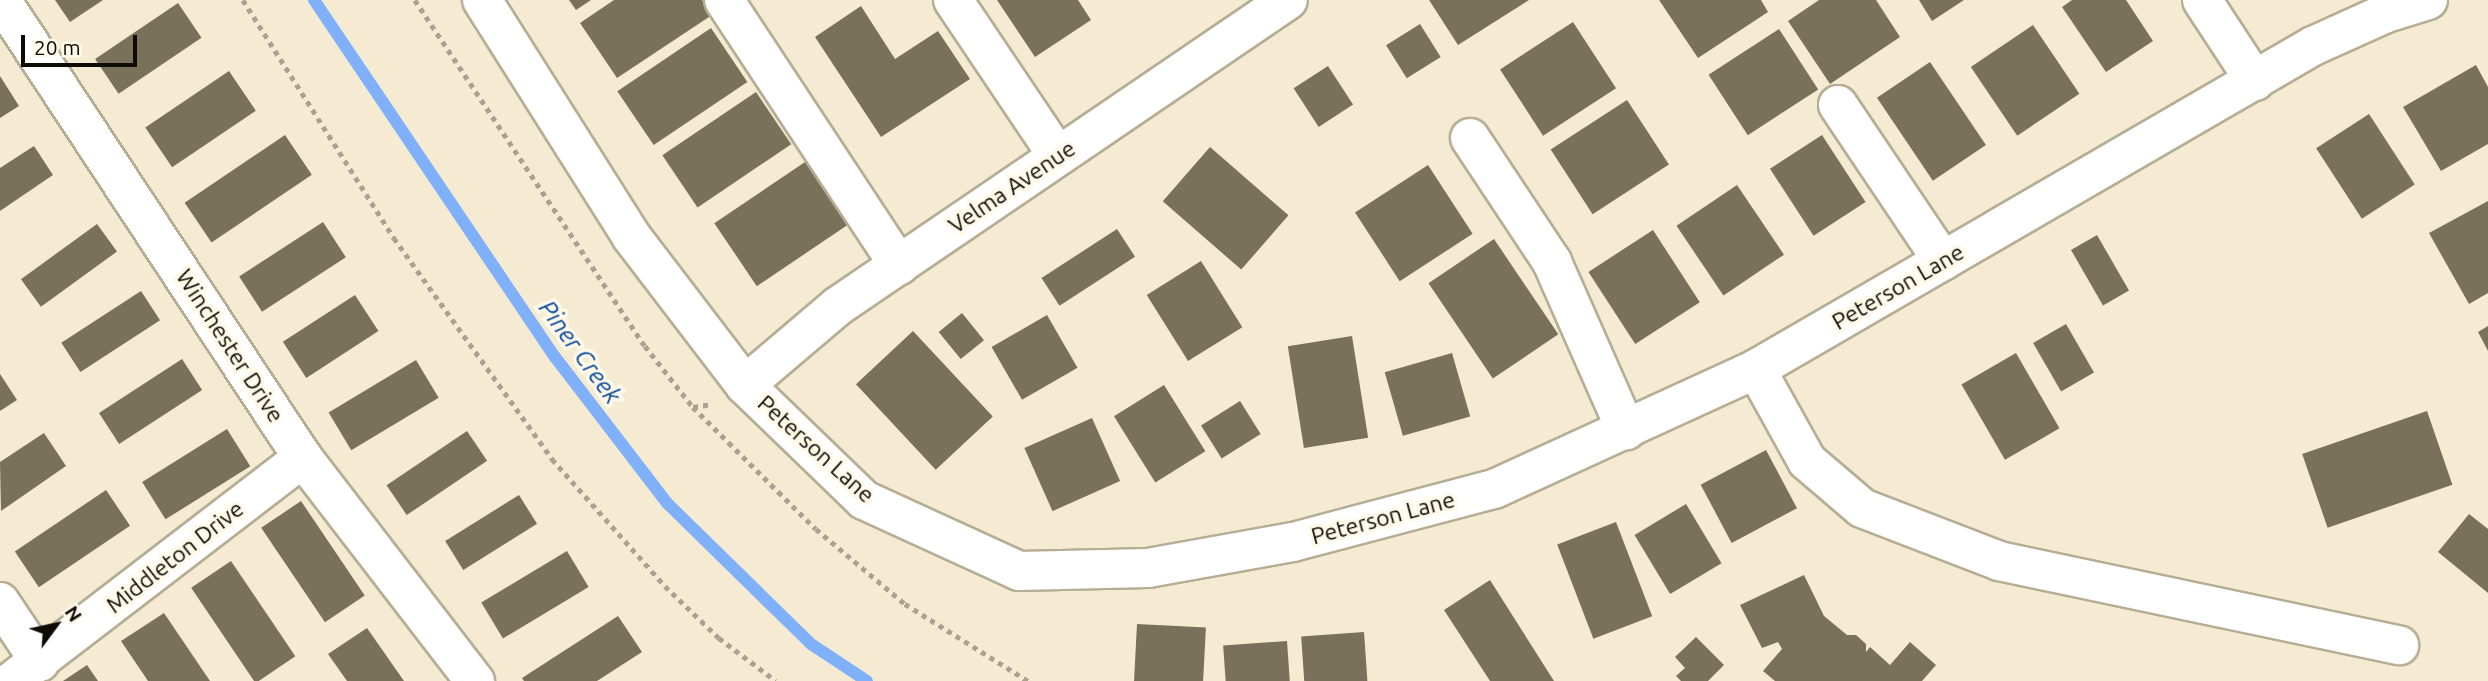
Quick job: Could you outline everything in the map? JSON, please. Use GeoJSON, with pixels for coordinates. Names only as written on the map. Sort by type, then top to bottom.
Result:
{"type":"FeatureCollection","features":[{"type":"Feature","properties":{"kind":"street","name":"Winchester Drive"},"geometry":{"type":"LineString","coordinates":[[1,0],[303,458],[475,681]]}},
{"type":"Feature","properties":{"kind":"street","name":"Peterson Lane"},"geometry":{"type":"LineString","coordinates":[[482,0],[631,236],[745,385],[864,500],[1019,571],[1148,568],[1293,542],[1494,489],[1756,369],[2313,46],[2386,13],[2428,0]]}},
{"type":"Feature","properties":{"kind":"street"},"geometry":{"type":"LineString","coordinates":[[724,0],[899,265]]}},
{"type":"Feature","properties":{"kind":"street"},"geometry":{"type":"LineString","coordinates":[[953,0],[1058,156]]}},
{"type":"Feature","properties":{"kind":"street","name":"Velma Avenue"},"geometry":{"type":"LineString","coordinates":[[745,385],[838,306],[1288,0]]}},
{"type":"Feature","properties":{"kind":"street"},"geometry":{"type":"LineString","coordinates":[[2202,0],[2255,81]]}},
{"type":"Feature","properties":{"kind":"street"},"geometry":{"type":"LineString","coordinates":[[1838,105],[1943,261]]}},
{"type":"Feature","properties":{"kind":"street"},"geometry":{"type":"LineString","coordinates":[[1470,138],[1552,262],[1626,430]]}},
{"type":"Feature","properties":{"kind":"street"},"geometry":{"type":"LineString","coordinates":[[1756,369],[1807,461],[1862,508],[1999,561],[2399,645]]}},
{"type":"Feature","properties":{"kind":"street","name":"Middleton Drive"},"geometry":{"type":"LineString","coordinates":[[26,671],[303,458]]}},
{"type":"Feature","properties":{"kind":"street"},"geometry":{"type":"LineString","coordinates":[[0,602],[26,671]]}},
{"type":"Feature","properties":{"kind":"path"},"geometry":{"type":"LineString","coordinates":[[243,0],[394,238],[552,459],[665,586],[719,638],[776,681]]}},
{"type":"Feature","properties":{"kind":"building"},"geometry":{"type":"Polygon","coordinates":[[[55,0],[103,0],[70,22],[55,0]]]}},
{"type":"Feature","properties":{"kind":"building"},"geometry":{"type":"Polygon","coordinates":[[[569,0],[591,0],[576,10],[569,0]]]}},
{"type":"Feature","properties":{"kind":"building"},"geometry":{"type":"Polygon","coordinates":[[[614,0],[702,0],[712,15],[617,78],[580,23],[614,0]]]}},
{"type":"Feature","properties":{"kind":"building"},"geometry":{"type":"Polygon","coordinates":[[[997,0],[1078,0],[1091,20],[1035,57],[997,0]]]}},
{"type":"Feature","properties":{"kind":"building"},"geometry":{"type":"Polygon","coordinates":[[[1429,0],[1529,0],[1458,45],[1429,0]]]}},
{"type":"Feature","properties":{"kind":"building"},"geometry":{"type":"Polygon","coordinates":[[[1659,0],[1761,0],[1768,12],[1698,58],[1659,0]]]}},
{"type":"Feature","properties":{"kind":"building"},"geometry":{"type":"Polygon","coordinates":[[[1819,0],[1876,0],[1900,37],[1830,84],[1788,21],[1819,0]]]}},
{"type":"Feature","properties":{"kind":"building"},"geometry":{"type":"Polygon","coordinates":[[[1919,0],[1964,0],[1932,21],[1919,0]]]}},
{"type":"Feature","properties":{"kind":"building"},"geometry":{"type":"Polygon","coordinates":[[[2072,0],[2126,0],[2153,41],[2106,72],[2062,7],[2072,0]]]}},
{"type":"Feature","properties":{"kind":"building"},"geometry":{"type":"Polygon","coordinates":[[[178,3],[201,38],[119,94],[95,59],[178,3]]]}},
{"type":"Feature","properties":{"kind":"building"},"geometry":{"type":"Polygon","coordinates":[[[861,6],[895,59],[938,31],[970,79],[881,137],[815,37],[861,6]]]}},
{"type":"Feature","properties":{"kind":"building"},"geometry":{"type":"Polygon","coordinates":[[[1573,22],[1616,88],[1543,136],[1500,69],[1573,22]]]}},
{"type":"Feature","properties":{"kind":"building"},"geometry":{"type":"Polygon","coordinates":[[[1420,24],[1441,57],[1407,78],[1386,45],[1420,24]]]}},
{"type":"Feature","properties":{"kind":"building"},"geometry":{"type":"Polygon","coordinates":[[[2033,25],[2079,94],[2017,136],[1971,67],[2033,25]]]}},
{"type":"Feature","properties":{"kind":"building"},"geometry":{"type":"Polygon","coordinates":[[[711,28],[747,82],[654,145],[617,91],[711,28]]]}},
{"type":"Feature","properties":{"kind":"building"},"geometry":{"type":"Polygon","coordinates":[[[1779,29],[1818,89],[1748,135],[1709,75],[1779,29]]]}},
{"type":"Feature","properties":{"kind":"building"},"geometry":{"type":"Polygon","coordinates":[[[1930,62],[1986,145],[1933,181],[1877,98],[1930,62]]]}},
{"type":"Feature","properties":{"kind":"building"},"geometry":{"type":"Polygon","coordinates":[[[2476,65],[2488,87],[2488,144],[2441,171],[2403,107],[2476,65]]]}},
{"type":"Feature","properties":{"kind":"building"},"geometry":{"type":"Polygon","coordinates":[[[1328,66],[1353,105],[1319,127],[1294,88],[1328,66]]]}},
{"type":"Feature","properties":{"kind":"building"},"geometry":{"type":"Polygon","coordinates":[[[229,71],[256,111],[172,167],[145,127],[229,71]]]}},
{"type":"Feature","properties":{"kind":"building"},"geometry":{"type":"Polygon","coordinates":[[[0,76],[19,106],[0,118],[0,76]]]}},
{"type":"Feature","properties":{"kind":"building"},"geometry":{"type":"Polygon","coordinates":[[[756,92],[791,144],[698,207],[662,155],[756,92]]]}},
{"type":"Feature","properties":{"kind":"building"},"geometry":{"type":"Polygon","coordinates":[[[1627,100],[1669,165],[1593,214],[1551,150],[1627,100]]]}},
{"type":"Feature","properties":{"kind":"building"},"geometry":{"type":"Polygon","coordinates":[[[2369,114],[2415,184],[2362,219],[2316,148],[2369,114]]]}},
{"type":"Feature","properties":{"kind":"building"},"geometry":{"type":"Polygon","coordinates":[[[285,135],[312,175],[212,242],[185,203],[285,135]]]}},
{"type":"Feature","properties":{"kind":"building"},"geometry":{"type":"Polygon","coordinates":[[[1822,135],[1866,202],[1814,236],[1770,169],[1822,135]]]}},
{"type":"Feature","properties":{"kind":"building"},"geometry":{"type":"Polygon","coordinates":[[[34,146],[53,175],[0,211],[0,168],[34,146]]]}},
{"type":"Feature","properties":{"kind":"building"},"geometry":{"type":"Polygon","coordinates":[[[1210,147],[1288,215],[1241,270],[1163,201],[1210,147]]]}},
{"type":"Feature","properties":{"kind":"building"},"geometry":{"type":"Polygon","coordinates":[[[808,160],[850,223],[757,286],[714,223],[808,160]]]}},
{"type":"Feature","properties":{"kind":"building"},"geometry":{"type":"Polygon","coordinates":[[[1428,165],[1473,234],[1400,281],[1355,212],[1428,165]]]}},
{"type":"Feature","properties":{"kind":"building"},"geometry":{"type":"Polygon","coordinates":[[[1737,185],[1784,255],[1723,295],[1676,226],[1737,185]]]}},
{"type":"Feature","properties":{"kind":"building"},"geometry":{"type":"Polygon","coordinates":[[[2488,201],[2488,293],[2469,304],[2429,233],[2488,201]]]}},
{"type":"Feature","properties":{"kind":"building"},"geometry":{"type":"Polygon","coordinates":[[[323,222],[346,257],[262,312],[239,276],[323,222]]]}},
{"type":"Feature","properties":{"kind":"building"},"geometry":{"type":"Polygon","coordinates":[[[97,224],[117,252],[41,307],[21,279],[97,224]]]}},
{"type":"Feature","properties":{"kind":"building"},"geometry":{"type":"Polygon","coordinates":[[[1117,229],[1135,257],[1059,306],[1042,278],[1117,229]]]}},
{"type":"Feature","properties":{"kind":"building"},"geometry":{"type":"Polygon","coordinates":[[[1653,230],[1700,302],[1635,344],[1588,272],[1653,230]]]}},
{"type":"Feature","properties":{"kind":"building"},"geometry":{"type":"Polygon","coordinates":[[[2097,235],[2129,290],[2103,305],[2071,250],[2097,235]]]}},
{"type":"Feature","properties":{"kind":"building"},"geometry":{"type":"Polygon","coordinates":[[[1494,239],[1558,334],[1493,379],[1429,283],[1494,239]]]}},
{"type":"Feature","properties":{"kind":"building"},"geometry":{"type":"Polygon","coordinates":[[[1201,261],[1242,327],[1188,361],[1147,295],[1201,261]]]}},
{"type":"Feature","properties":{"kind":"building"},"geometry":{"type":"Polygon","coordinates":[[[141,291],[160,320],[80,372],[61,343],[141,291]]]}},
{"type":"Feature","properties":{"kind":"building"},"geometry":{"type":"Polygon","coordinates":[[[355,295],[378,331],[306,378],[283,342],[355,295]]]}},
{"type":"Feature","properties":{"kind":"building"},"geometry":{"type":"Polygon","coordinates":[[[962,313],[984,340],[961,359],[939,332],[962,313]]]}},
{"type":"Feature","properties":{"kind":"building"},"geometry":{"type":"Polygon","coordinates":[[[1047,315],[1078,368],[1022,400],[992,347],[1047,315]]]}},
{"type":"Feature","properties":{"kind":"building"},"geometry":{"type":"Polygon","coordinates":[[[2066,324],[2094,372],[2061,391],[2033,343],[2066,324]]]}},
{"type":"Feature","properties":{"kind":"building"},"geometry":{"type":"Polygon","coordinates":[[[2488,326],[2488,351],[2478,332],[2488,326]]]}},
{"type":"Feature","properties":{"kind":"building"},"geometry":{"type":"Polygon","coordinates":[[[913,331],[993,417],[936,470],[856,384],[913,331]]]}},
{"type":"Feature","properties":{"kind":"building"},"geometry":{"type":"Polygon","coordinates":[[[1352,336],[1368,438],[1304,448],[1288,346],[1352,336]]]}},
{"type":"Feature","properties":{"kind":"building"},"geometry":{"type":"Polygon","coordinates":[[[1452,353],[1470,416],[1403,436],[1385,372],[1452,353]]]}},
{"type":"Feature","properties":{"kind":"building"},"geometry":{"type":"Polygon","coordinates":[[[2016,353],[2060,428],[2005,460],[1961,384],[2016,353]]]}},
{"type":"Feature","properties":{"kind":"building"},"geometry":{"type":"Polygon","coordinates":[[[182,359],[202,390],[119,444],[99,413],[182,359]]]}},
{"type":"Feature","properties":{"kind":"building"},"geometry":{"type":"Polygon","coordinates":[[[416,360],[439,398],[351,450],[329,413],[416,360]]]}},
{"type":"Feature","properties":{"kind":"building"},"geometry":{"type":"Polygon","coordinates":[[[0,374],[17,400],[0,411],[0,374]]]}},
{"type":"Feature","properties":{"kind":"building"},"geometry":{"type":"Polygon","coordinates":[[[1164,385],[1205,451],[1155,482],[1114,416],[1164,385]]]}},
{"type":"Feature","properties":{"kind":"building"},"geometry":{"type":"Polygon","coordinates":[[[1240,401],[1261,434],[1222,458],[1201,425],[1240,401]]]}},
{"type":"Feature","properties":{"kind":"building"},"geometry":{"type":"Polygon","coordinates":[[[2427,411],[2452,485],[2328,528],[2302,454],[2427,411]]]}},
{"type":"Feature","properties":{"kind":"building"},"geometry":{"type":"Polygon","coordinates":[[[1092,418],[1120,481],[1052,511],[1024,448],[1092,418]]]}},
{"type":"Feature","properties":{"kind":"building"},"geometry":{"type":"Polygon","coordinates":[[[227,429],[250,466],[166,519],[142,482],[227,429]]]}},
{"type":"Feature","properties":{"kind":"building"},"geometry":{"type":"Polygon","coordinates":[[[467,431],[487,461],[407,515],[387,485],[467,431]]]}},
{"type":"Feature","properties":{"kind":"building"},"geometry":{"type":"Polygon","coordinates":[[[44,433],[66,466],[1,511],[0,462],[44,433]]]}},
{"type":"Feature","properties":{"kind":"building"},"geometry":{"type":"Polygon","coordinates":[[[1766,450],[1797,508],[1732,543],[1701,485],[1766,450]]]}},
{"type":"Feature","properties":{"kind":"building"},"geometry":{"type":"Polygon","coordinates":[[[106,490],[130,526],[39,587],[15,552],[106,490]]]}},
{"type":"Feature","properties":{"kind":"building"},"geometry":{"type":"Polygon","coordinates":[[[519,495],[537,524],[463,570],[445,541],[519,495]]]}},
{"type":"Feature","properties":{"kind":"building"},"geometry":{"type":"Polygon","coordinates":[[[301,501],[365,596],[325,622],[261,528],[301,501]]]}},
{"type":"Feature","properties":{"kind":"building"},"geometry":{"type":"Polygon","coordinates":[[[1686,504],[1722,563],[1670,594],[1635,535],[1686,504]]]}},
{"type":"Feature","properties":{"kind":"building"},"geometry":{"type":"Polygon","coordinates":[[[2469,514],[2488,529],[2488,593],[2438,552],[2469,514]]]}},
{"type":"Feature","properties":{"kind":"building"},"geometry":{"type":"Polygon","coordinates":[[[1616,522],[1652,616],[1593,639],[1557,545],[1616,522]]]}},
{"type":"Feature","properties":{"kind":"building"},"geometry":{"type":"Polygon","coordinates":[[[567,551],[589,587],[503,639],[481,603],[567,551]]]}},
{"type":"Feature","properties":{"kind":"building"},"geometry":{"type":"Polygon","coordinates":[[[231,561],[295,656],[259,681],[254,681],[191,588],[231,561]]]}},
{"type":"Feature","properties":{"kind":"building"},"geometry":{"type":"Polygon","coordinates":[[[1804,575],[1824,616],[1847,635],[1856,635],[1866,644],[1866,652],[1870,647],[1890,665],[1910,642],[1936,665],[1922,681],[1775,681],[1763,671],[1782,649],[1778,642],[1762,648],[1740,605],[1804,575]]]}},
{"type":"Feature","properties":{"kind":"building"},"geometry":{"type":"Polygon","coordinates":[[[1490,580],[1554,681],[1490,681],[1444,610],[1490,580]]]}},
{"type":"Feature","properties":{"kind":"building"},"geometry":{"type":"Polygon","coordinates":[[[164,613],[210,681],[148,681],[121,641],[164,613]]]}},
{"type":"Feature","properties":{"kind":"building"},"geometry":{"type":"Polygon","coordinates":[[[618,616],[642,652],[597,681],[524,681],[522,678],[618,616]]]}},
{"type":"Feature","properties":{"kind":"building"},"geometry":{"type":"Polygon","coordinates":[[[1137,624],[1206,628],[1203,681],[1134,681],[1137,624]]]}},
{"type":"Feature","properties":{"kind":"building"},"geometry":{"type":"Polygon","coordinates":[[[367,628],[404,681],[347,681],[328,654],[367,628]]]}},
{"type":"Feature","properties":{"kind":"building"},"geometry":{"type":"Polygon","coordinates":[[[1364,632],[1367,681],[1304,681],[1301,636],[1364,632]]]}},
{"type":"Feature","properties":{"kind":"building"},"geometry":{"type":"Polygon","coordinates":[[[1696,637],[1724,665],[1708,681],[1681,681],[1676,676],[1685,668],[1675,657],[1696,637]]]}},
{"type":"Feature","properties":{"kind":"building"},"geometry":{"type":"Polygon","coordinates":[[[1287,641],[1290,681],[1226,681],[1223,645],[1287,641]]]}},
{"type":"Feature","properties":{"kind":"building"},"geometry":{"type":"Polygon","coordinates":[[[87,665],[98,681],[63,681],[87,665]]]}},
{"type":"Feature","properties":{"kind":"waterway","name":"Piner Creek"},"geometry":{"type":"LineString","coordinates":[[314,0],[555,357],[667,503],[811,644],[867,681]]}}]}
